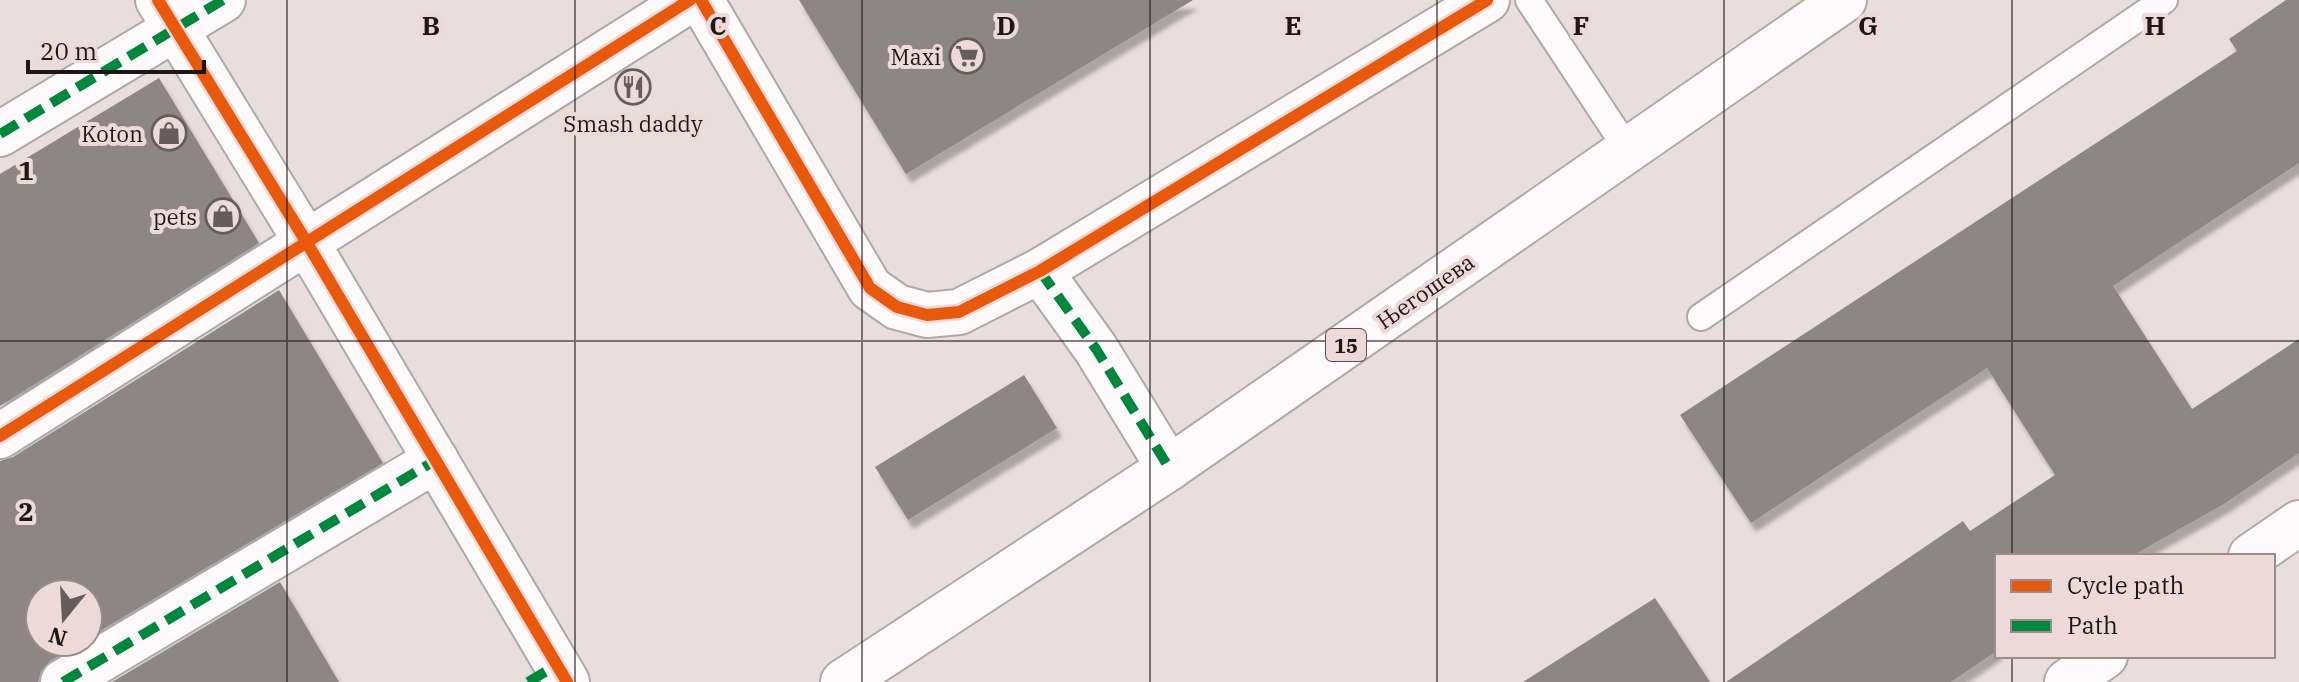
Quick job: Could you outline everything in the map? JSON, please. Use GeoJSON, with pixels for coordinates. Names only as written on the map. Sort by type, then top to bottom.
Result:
{"type":"FeatureCollection","features":[{"type":"Feature","properties":{"kind":"street"},"geometry":{"type":"LineString","coordinates":[[0,134],[167,14],[223,0]]}},
{"type":"Feature","properties":{"kind":"street"},"geometry":{"type":"LineString","coordinates":[[0,436],[690,0]]}},
{"type":"Feature","properties":{"kind":"street"},"geometry":{"type":"LineString","coordinates":[[701,0],[870,288],[897,307],[927,315],[959,312],[1040,271],[1487,0]]}},
{"type":"Feature","properties":{"kind":"street","name":"Његошева"},"geometry":{"type":"LineString","coordinates":[[843,682],[1169,468],[1628,150],[1817,8]]}},
{"type":"Feature","properties":{"kind":"street"},"geometry":{"type":"LineString","coordinates":[[167,14],[436,460],[551,676]]}},
{"type":"Feature","properties":{"kind":"street"},"geometry":{"type":"LineString","coordinates":[[1040,271],[1096,349],[1169,468]]}},
{"type":"Feature","properties":{"kind":"street"},"geometry":{"type":"LineString","coordinates":[[63,682],[436,460]]}},
{"type":"Feature","properties":{"kind":"street"},"geometry":{"type":"LineString","coordinates":[[2254,554],[2299,523]]}},
{"type":"Feature","properties":{"kind":"street"},"geometry":{"type":"LineString","coordinates":[[2067,682],[2102,658]]}},
{"type":"Feature","properties":{"kind":"lane"},"geometry":{"type":"LineString","coordinates":[[1529,0],[1628,150]]}},
{"type":"Feature","properties":{"kind":"lane"},"geometry":{"type":"LineString","coordinates":[[1701,317],[2150,4]]}},
{"type":"Feature","properties":{"kind":"building","name":"Maxi"},"geometry":{"type":"Polygon","coordinates":[[[799,0],[1193,0],[906,174],[799,0]]]}},
{"type":"Feature","properties":{"kind":"building"},"geometry":{"type":"Polygon","coordinates":[[[2286,0],[2299,0],[2299,163],[2113,286],[2192,409],[2299,339],[2299,453],[2224,504],[2136,554],[1995,554],[1995,652],[1951,682],[1726,682],[1963,521],[1970,531],[2055,475],[1987,368],[1751,523],[1680,415],[2237,51],[2229,39],[2286,0]]]}},
{"type":"Feature","properties":{"kind":"building"},"geometry":{"type":"Polygon","coordinates":[[[159,78],[259,243],[0,406],[0,174],[159,78]]]}},
{"type":"Feature","properties":{"kind":"building"},"geometry":{"type":"Polygon","coordinates":[[[279,290],[383,463],[104,629],[104,578],[24,578],[24,658],[55,658],[41,671],[38,682],[0,682],[0,461],[13,457],[279,290]]]}},
{"type":"Feature","properties":{"kind":"building"},"geometry":{"type":"Polygon","coordinates":[[[1024,375],[1057,428],[908,520],[875,467],[1024,375]]]}},
{"type":"Feature","properties":{"kind":"building"},"geometry":{"type":"Polygon","coordinates":[[[280,582],[339,682],[112,682],[280,582]]]}},
{"type":"Feature","properties":{"kind":"building"},"geometry":{"type":"Polygon","coordinates":[[[1655,598],[1710,682],[1523,682],[1655,598]]]}},
{"type":"Feature","properties":{"kind":"marked path"},"geometry":{"type":"LineString","coordinates":[[0,134],[223,0]]}},
{"type":"Feature","properties":{"kind":"marked path"},"geometry":{"type":"LineString","coordinates":[[1040,271],[1096,349],[1169,468]]}},
{"type":"Feature","properties":{"kind":"marked path"},"geometry":{"type":"LineString","coordinates":[[63,682],[436,460]]}},
{"type":"Feature","properties":{"kind":"marked path"},"geometry":{"type":"LineString","coordinates":[[528,682],[557,665]]}},
{"type":"Feature","properties":{"kind":"cycle path"},"geometry":{"type":"LineString","coordinates":[[158,0],[307,243],[567,682]]}},
{"type":"Feature","properties":{"kind":"cycle path"},"geometry":{"type":"LineString","coordinates":[[0,436],[690,0]]}},
{"type":"Feature","properties":{"kind":"cycle path"},"geometry":{"type":"LineString","coordinates":[[701,0],[870,288],[897,307],[927,315],[959,312],[1040,271],[1487,0]]}},
{"type":"Feature","properties":{"kind":"place","name":"Maxi"},"geometry":{"type":"Point","coordinates":[967,56]}},
{"type":"Feature","properties":{"kind":"place","name":"Smash daddy"},"geometry":{"type":"Point","coordinates":[633,87]}},
{"type":"Feature","properties":{"kind":"place","name":"Koton"},"geometry":{"type":"Point","coordinates":[169,133]}},
{"type":"Feature","properties":{"kind":"place","name":"pets"},"geometry":{"type":"Point","coordinates":[223,216]}}]}
